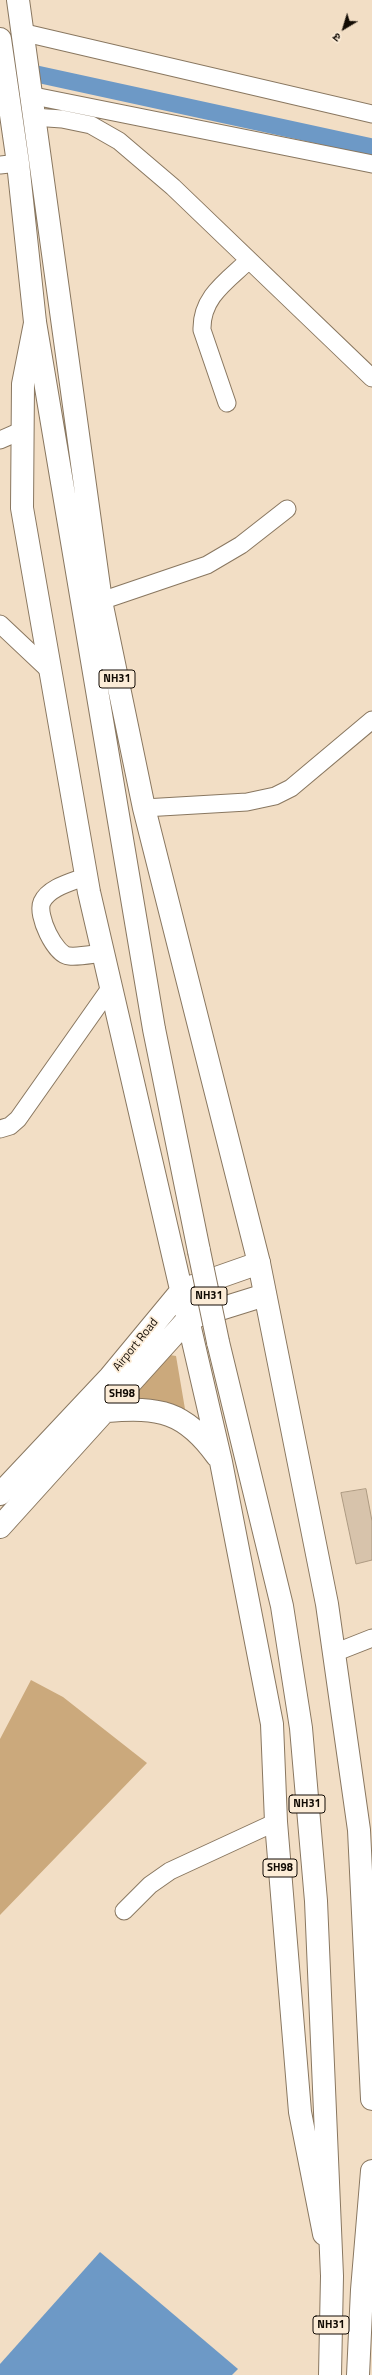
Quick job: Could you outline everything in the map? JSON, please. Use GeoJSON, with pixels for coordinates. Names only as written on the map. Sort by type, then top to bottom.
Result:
{"type":"FeatureCollection","features":[{"type":"Feature","properties":{"kind":"main road","name":"NH31"},"geometry":{"type":"LineString","coordinates":[[18,0],[22,40],[101,602],[144,808],[259,1262],[327,1604],[334,1653],[365,1830],[372,2099]]}},
{"type":"Feature","properties":{"kind":"main road","name":"NH31"},"geometry":{"type":"LineString","coordinates":[[0,39],[9,164],[154,1029],[218,1342],[282,1606],[301,1728],[316,1901],[332,2276],[330,2375]]}},
{"type":"Feature","properties":{"kind":"main road"},"geometry":{"type":"LineString","coordinates":[[35,322],[23,384],[22,508],[86,876],[182,1290],[259,1262]]}},
{"type":"Feature","properties":{"kind":"main road","name":"SH98"},"geometry":{"type":"LineString","coordinates":[[182,1290],[221,1462],[272,1724],[276,1822],[300,2112],[332,2276]]}},
{"type":"Feature","properties":{"kind":"main road","name":"Airport Road"},"geometry":{"type":"LineString","coordinates":[[0,1494],[110,1377],[182,1290]]}},
{"type":"Feature","properties":{"kind":"main road"},"geometry":{"type":"LineString","coordinates":[[188,1320],[265,1295]]}},
{"type":"Feature","properties":{"kind":"main road","name":"SH98"},"geometry":{"type":"LineString","coordinates":[[0,1527],[107,1411],[188,1320]]}},
{"type":"Feature","properties":{"kind":"main road"},"geometry":{"type":"LineString","coordinates":[[107,1411],[130,1409],[158,1412],[176,1418],[191,1426],[204,1439],[221,1462]]}},
{"type":"Feature","properties":{"kind":"main road","name":"NH31"},"geometry":{"type":"LineString","coordinates":[[358,2375],[362,2290],[372,2171]]}},
{"type":"Feature","properties":{"kind":"street"},"geometry":{"type":"LineString","coordinates":[[22,40],[372,114]]}},
{"type":"Feature","properties":{"kind":"street"},"geometry":{"type":"LineString","coordinates":[[29,90],[372,164]]}},
{"type":"Feature","properties":{"kind":"street"},"geometry":{"type":"LineString","coordinates":[[33,116],[62,119],[91,125],[119,141],[173,187],[372,378]]}},
{"type":"Feature","properties":{"kind":"street"},"geometry":{"type":"LineString","coordinates":[[227,403],[202,330],[202,318],[210,298],[249,260]]}},
{"type":"Feature","properties":{"kind":"street"},"geometry":{"type":"LineString","coordinates":[[0,440],[22,430]]}},
{"type":"Feature","properties":{"kind":"street"},"geometry":{"type":"LineString","coordinates":[[101,602],[207,565],[241,545],[287,509]]}},
{"type":"Feature","properties":{"kind":"street"},"geometry":{"type":"LineString","coordinates":[[0,624],[51,672]]}},
{"type":"Feature","properties":{"kind":"street"},"geometry":{"type":"LineString","coordinates":[[144,808],[247,802],[275,796],[291,788],[372,720]]}},
{"type":"Feature","properties":{"kind":"street"},"geometry":{"type":"LineString","coordinates":[[86,876],[58,888],[47,896],[42,903],[42,915],[52,943],[61,954],[69,956],[103,953]]}},
{"type":"Feature","properties":{"kind":"street"},"geometry":{"type":"LineString","coordinates":[[0,1129],[10,1126],[18,1119],[111,987]]}},
{"type":"Feature","properties":{"kind":"street"},"geometry":{"type":"LineString","coordinates":[[334,1653],[372,1638]]}},
{"type":"Feature","properties":{"kind":"street"},"geometry":{"type":"LineString","coordinates":[[124,1911],[150,1885],[170,1871],[276,1822]]}},
{"type":"Feature","properties":{"kind":"shaded area"},"geometry":{"type":"Polygon","coordinates":[[[170,1355],[176,1356],[185,1409],[183,1413],[139,1401],[135,1393],[170,1355]]]}},
{"type":"Feature","properties":{"kind":"shaded area"},"geometry":{"type":"Polygon","coordinates":[[[31,1680],[63,1697],[147,1763],[0,1915],[0,1739],[31,1680]]]}},
{"type":"Feature","properties":{"kind":"water"},"geometry":{"type":"Polygon","coordinates":[[[100,2252],[238,2369],[232,2375],[0,2375],[0,2364],[100,2252]]]}},
{"type":"Feature","properties":{"kind":"building"},"geometry":{"type":"Polygon","coordinates":[[[366,1489],[372,1521],[372,1560],[356,1564],[341,1493],[366,1489]]]}},
{"type":"Feature","properties":{"kind":"waterway"},"geometry":{"type":"LineString","coordinates":[[0,66],[372,147]]}}]}
